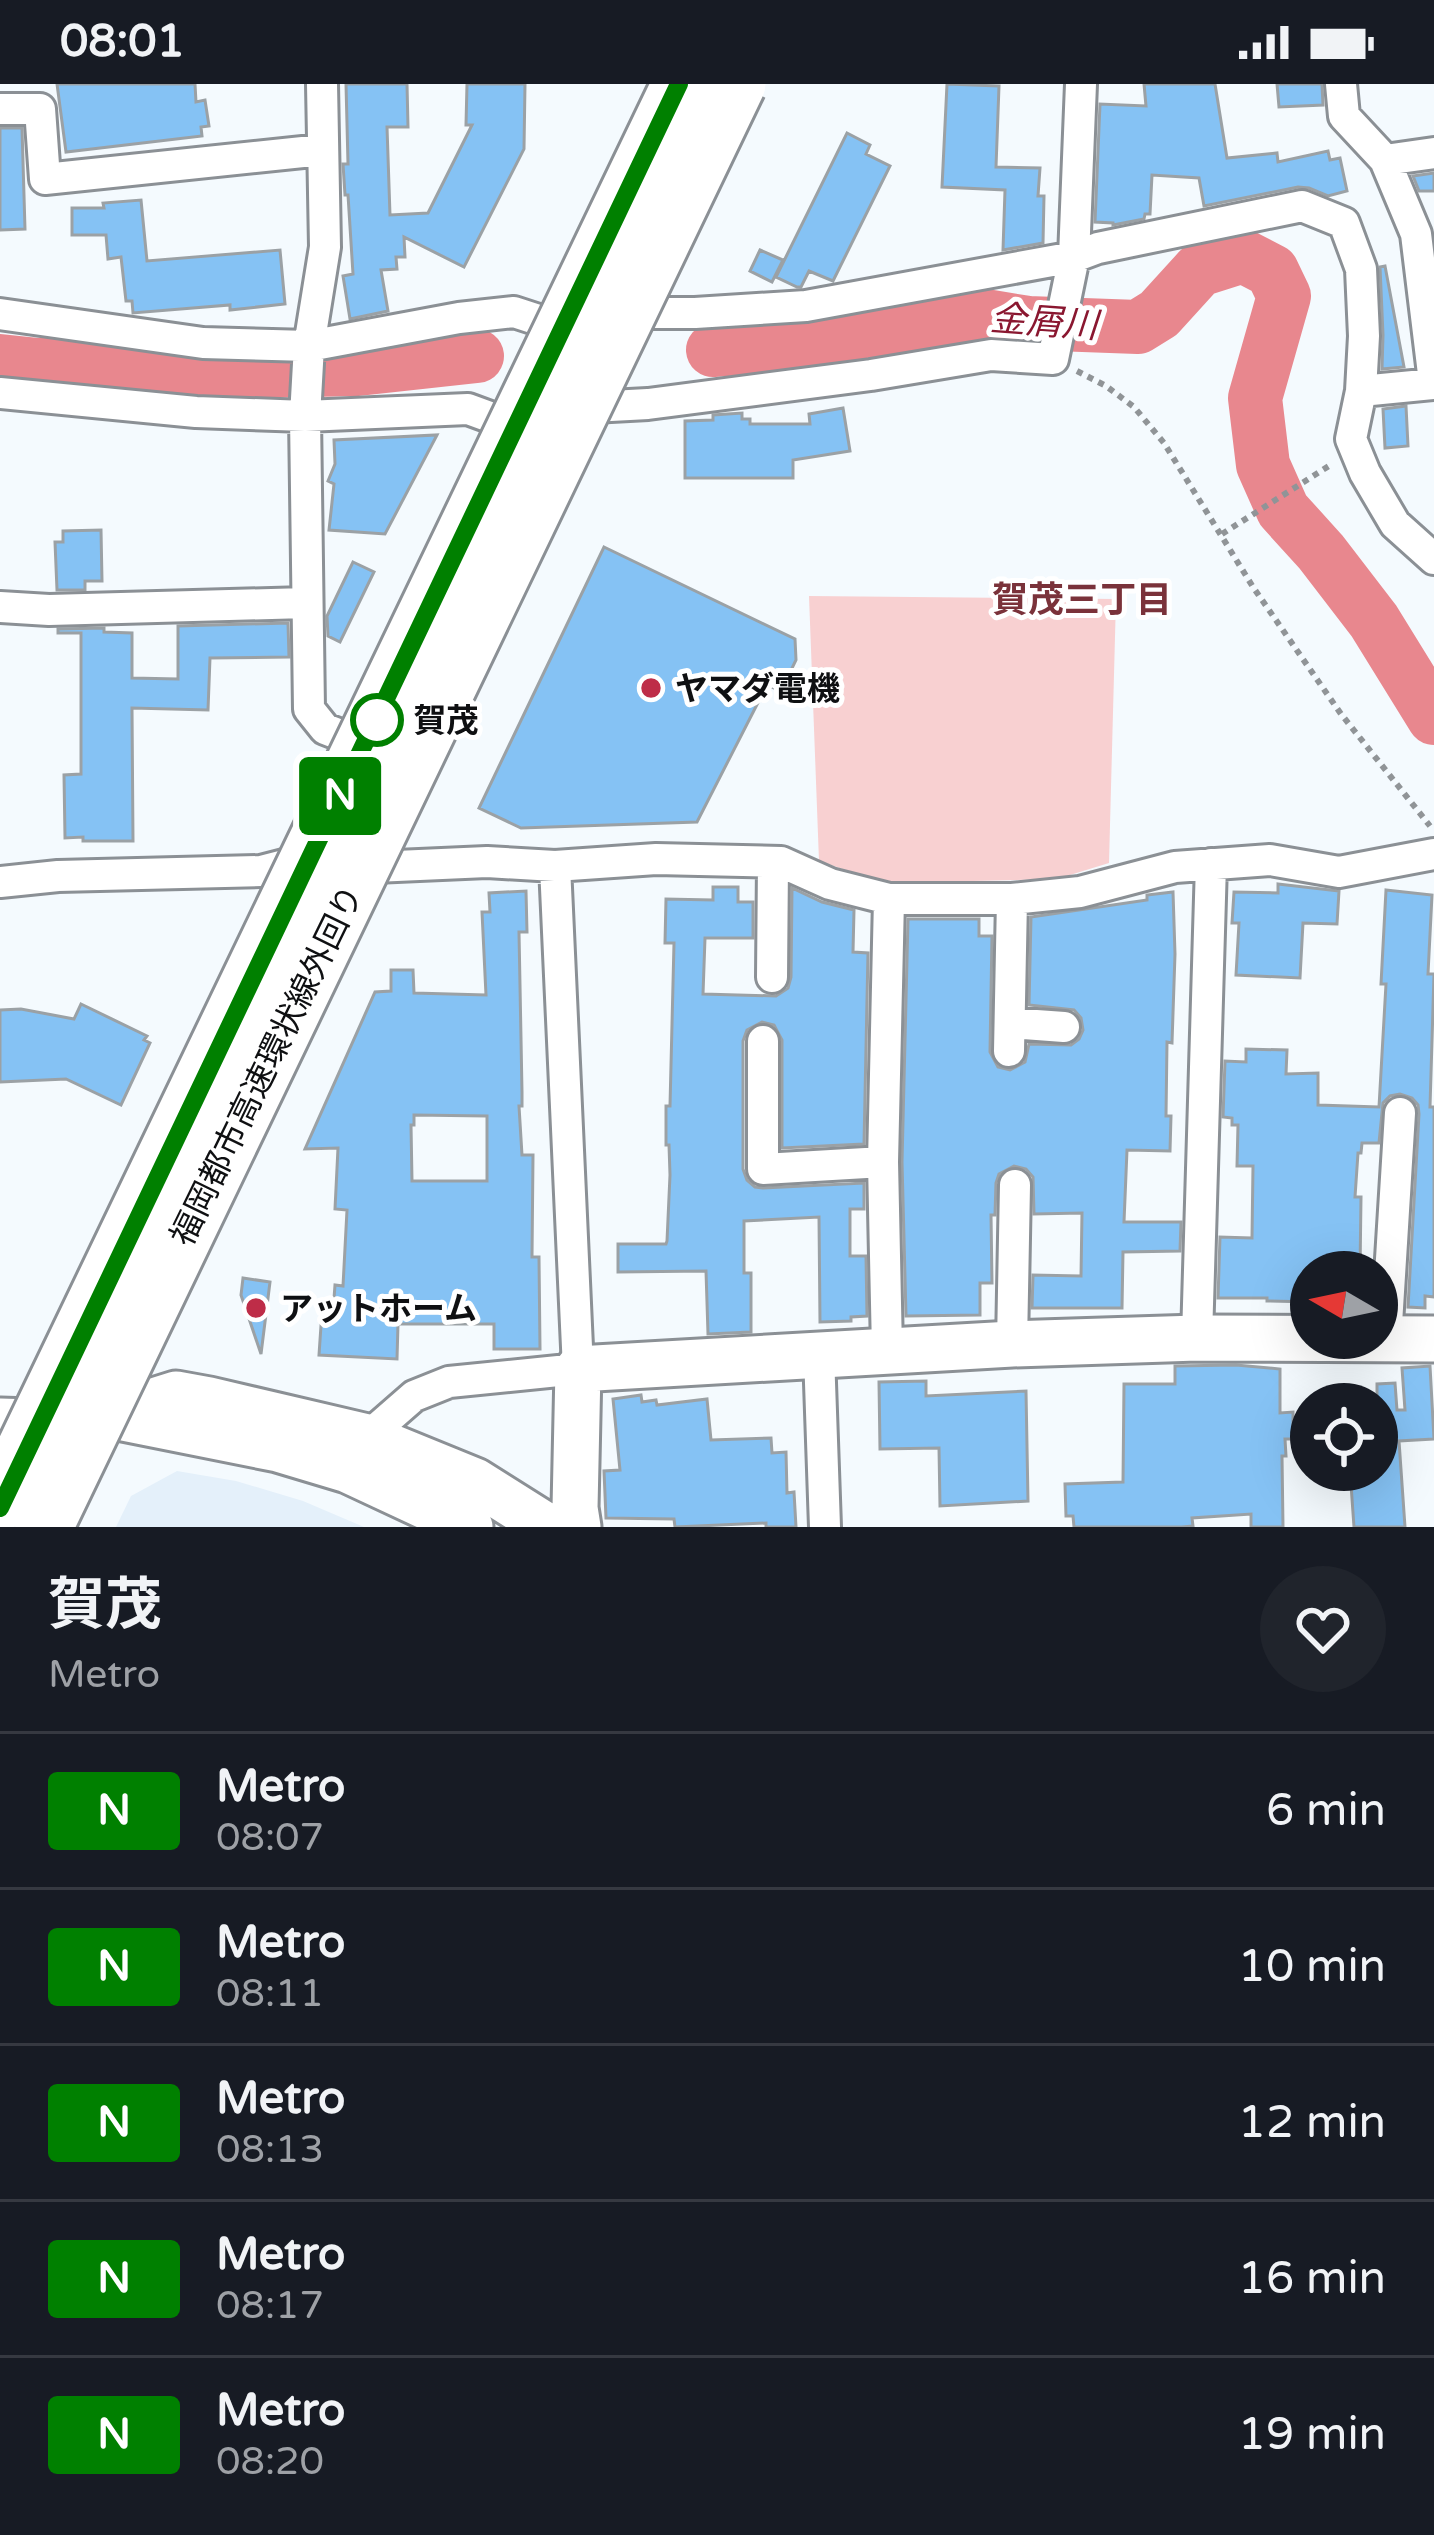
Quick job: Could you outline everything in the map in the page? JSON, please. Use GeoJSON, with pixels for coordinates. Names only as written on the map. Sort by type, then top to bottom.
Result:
{"type":"FeatureCollection","features":[{"type":"Feature","properties":{"kind":"highway"},"geometry":{"type":"LineString","coordinates":[[508,436],[662,84]]}},
{"type":"Feature","properties":{"kind":"highway"},"geometry":{"type":"LineString","coordinates":[[0,1502],[508,436],[682,84]]}},
{"type":"Feature","properties":{"kind":"highway","name":"福岡都市高速環状線外回り"},"geometry":{"type":"LineString","coordinates":[[44,1527],[736,84]]}},
{"type":"Feature","properties":{"kind":"highway"},"geometry":{"type":"LineString","coordinates":[[490,596],[570,481],[770,84]]}},
{"type":"Feature","properties":{"kind":"street"},"geometry":{"type":"LineString","coordinates":[[322,84],[325,247],[309,346],[305,416],[309,709],[325,729],[356,741]]}},
{"type":"Feature","properties":{"kind":"street"},"geometry":{"type":"LineString","coordinates":[[592,407],[871,375],[991,355],[1053,359],[1074,257],[1081,84]]}},
{"type":"Feature","properties":{"kind":"street"},"geometry":{"type":"LineString","coordinates":[[1341,84],[1344,116],[1385,160],[1425,233],[1434,383],[1361,392]]}},
{"type":"Feature","properties":{"kind":"street"},"geometry":{"type":"LineString","coordinates":[[0,109],[40,109],[45,179],[322,150]]}},
{"type":"Feature","properties":{"kind":"street"},"geometry":{"type":"LineString","coordinates":[[1385,160],[1434,153]]}},
{"type":"Feature","properties":{"kind":"street"},"geometry":{"type":"LineString","coordinates":[[640,313],[806,307],[1074,257],[1302,206],[1344,223],[1361,269],[1361,392],[1351,439],[1395,524],[1434,559]]}},
{"type":"Feature","properties":{"kind":"street"},"geometry":{"type":"LineString","coordinates":[[0,314],[203,344],[309,346],[514,312],[557,326]]}},
{"type":"Feature","properties":{"kind":"street"},"geometry":{"type":"LineString","coordinates":[[0,393],[196,412],[305,416],[468,409],[508,436]]}},
{"type":"Feature","properties":{"kind":"street"},"geometry":{"type":"LineString","coordinates":[[0,607],[49,610],[306,603]]}},
{"type":"Feature","properties":{"kind":"street"},"geometry":{"type":"LineString","coordinates":[[374,866],[487,862],[554,866],[656,859],[781,862],[830,884],[889,899],[1012,899],[1080,892],[1175,867],[1270,860],[1339,872],[1434,854]]}},
{"type":"Feature","properties":{"kind":"street"},"geometry":{"type":"LineString","coordinates":[[0,882],[260,871],[296,862]]}},
{"type":"Feature","properties":{"kind":"street"},"geometry":{"type":"LineString","coordinates":[[772,977],[773,862]]}},
{"type":"Feature","properties":{"kind":"street"},"geometry":{"type":"LineString","coordinates":[[1197,1338],[1211,864]]}},
{"type":"Feature","properties":{"kind":"street"},"geometry":{"type":"LineString","coordinates":[[554,866],[578,1369],[578,1527]]}},
{"type":"Feature","properties":{"kind":"street"},"geometry":{"type":"LineString","coordinates":[[887,1350],[883,1162],[889,899]]}},
{"type":"Feature","properties":{"kind":"street"},"geometry":{"type":"LineString","coordinates":[[1012,899],[1010,1037],[1064,1028]]}},
{"type":"Feature","properties":{"kind":"street"},"geometry":{"type":"LineString","coordinates":[[764,1041],[764,1169],[883,1162]]}},
{"type":"Feature","properties":{"kind":"street"},"geometry":{"type":"LineString","coordinates":[[1392,1251],[1400,1113]]}},
{"type":"Feature","properties":{"kind":"street"},"geometry":{"type":"LineString","coordinates":[[1012,1344],[1015,1185]]}},
{"type":"Feature","properties":{"kind":"street"},"geometry":{"type":"LineString","coordinates":[[367,1437],[415,1396],[449,1382],[887,1350],[1290,1339]]}},
{"type":"Feature","properties":{"kind":"street"},"geometry":{"type":"LineString","coordinates":[[1398,1340],[1434,1340]]}},
{"type":"Feature","properties":{"kind":"street"},"geometry":{"type":"LineString","coordinates":[[819,1354],[825,1527]]}},
{"type":"Feature","properties":{"kind":"street"},"geometry":{"type":"LineString","coordinates":[[0,1420],[109,1415],[176,1394],[367,1437],[476,1481],[548,1527]]}},
{"type":"Feature","properties":{"kind":"street"},"geometry":{"type":"LineString","coordinates":[[109,1415],[278,1449],[348,1470],[470,1527]]}},
{"type":"Feature","properties":{"kind":"path"},"geometry":{"type":"LineString","coordinates":[[1053,359],[1106,386],[1134,407],[1164,443],[1253,586],[1341,713],[1434,830]]}},
{"type":"Feature","properties":{"kind":"path"},"geometry":{"type":"LineString","coordinates":[[1221,535],[1355,449]]}},
{"type":"Feature","properties":{"kind":"shaded area"},"geometry":{"type":"Polygon","coordinates":[[[809,596],[1116,599],[1109,863],[1057,879],[884,883],[819,861],[809,596]]]}},
{"type":"Feature","properties":{"kind":"shaded area"},"geometry":{"type":"Polygon","coordinates":[[[177,1471],[236,1481],[303,1501],[364,1527],[116,1527],[131,1496],[177,1471]]]}},
{"type":"Feature","properties":{"kind":"building"},"geometry":{"type":"Polygon","coordinates":[[[57,84],[195,84],[196,102],[205,100],[209,126],[201,127],[202,136],[66,152],[57,84]]]}},
{"type":"Feature","properties":{"kind":"building"},"geometry":{"type":"Polygon","coordinates":[[[346,84],[407,84],[408,127],[387,127],[390,215],[428,213],[472,125],[466,125],[467,84],[525,84],[524,149],[464,267],[404,237],[405,257],[396,257],[397,269],[381,270],[388,311],[350,319],[343,276],[353,274],[343,164],[348,164],[346,84]]]}},
{"type":"Feature","properties":{"kind":"building"},"geometry":{"type":"Polygon","coordinates":[[[947,84],[999,86],[996,167],[1040,168],[1043,243],[1003,250],[1005,190],[942,187],[947,84]]]}},
{"type":"Feature","properties":{"kind":"building"},"geometry":{"type":"Polygon","coordinates":[[[1144,84],[1215,84],[1227,158],[1277,153],[1278,162],[1328,151],[1330,160],[1340,158],[1347,191],[1328,196],[1298,187],[1204,206],[1199,178],[1152,175],[1150,214],[1144,219],[1113,225],[1095,222],[1100,104],[1146,106],[1144,84]]]}},
{"type":"Feature","properties":{"kind":"building"},"geometry":{"type":"Polygon","coordinates":[[[1277,84],[1322,84],[1323,105],[1279,107],[1277,84]]]}},
{"type":"Feature","properties":{"kind":"building"},"geometry":{"type":"Polygon","coordinates":[[[0,128],[22,128],[25,229],[0,230],[0,128]]]}},
{"type":"Feature","properties":{"kind":"building"},"geometry":{"type":"Polygon","coordinates":[[[847,133],[870,145],[866,154],[890,166],[833,281],[809,271],[797,287],[776,277],[847,133]]]}},
{"type":"Feature","properties":{"kind":"building"},"geometry":{"type":"Polygon","coordinates":[[[1434,173],[1434,191],[1419,191],[1413,176],[1434,173]]]}},
{"type":"Feature","properties":{"kind":"building"},"geometry":{"type":"Polygon","coordinates":[[[141,200],[147,261],[280,250],[285,304],[133,313],[132,301],[126,301],[121,257],[108,259],[106,235],[72,235],[72,208],[104,208],[103,203],[141,200]]]}},
{"type":"Feature","properties":{"kind":"building"},"geometry":{"type":"Polygon","coordinates":[[[760,250],[783,260],[772,282],[750,271],[760,250]]]}},
{"type":"Feature","properties":{"kind":"building"},"geometry":{"type":"Polygon","coordinates":[[[1385,266],[1404,367],[1382,369],[1380,267],[1385,266]]]}},
{"type":"Feature","properties":{"kind":"building"},"geometry":{"type":"Polygon","coordinates":[[[1406,406],[1408,446],[1385,448],[1383,409],[1406,406]]]}},
{"type":"Feature","properties":{"kind":"building"},"geometry":{"type":"Polygon","coordinates":[[[843,408],[850,451],[793,460],[793,478],[685,478],[685,421],[742,413],[750,424],[810,424],[809,414],[843,408]]]}},
{"type":"Feature","properties":{"kind":"building"},"geometry":{"type":"Polygon","coordinates":[[[437,435],[385,534],[329,530],[334,484],[328,481],[335,464],[334,440],[437,435]]]}},
{"type":"Feature","properties":{"kind":"building"},"geometry":{"type":"Polygon","coordinates":[[[101,530],[102,581],[85,581],[85,590],[57,590],[55,542],[63,542],[63,531],[101,530]]]}},
{"type":"Feature","properties":{"kind":"building","name":"ヤマダ電機"},"geometry":{"type":"Polygon","coordinates":[[[604,547],[795,639],[796,660],[781,691],[767,685],[697,822],[521,828],[479,808],[604,547]]]}},
{"type":"Feature","properties":{"kind":"building"},"geometry":{"type":"Polygon","coordinates":[[[353,562],[374,572],[340,642],[328,636],[327,616],[353,562]]]}},
{"type":"Feature","properties":{"kind":"building"},"geometry":{"type":"Polygon","coordinates":[[[288,623],[289,657],[210,658],[208,710],[132,708],[133,841],[65,838],[64,775],[81,774],[81,633],[58,633],[58,629],[132,633],[132,678],[178,679],[178,626],[288,623]]]}},
{"type":"Feature","properties":{"kind":"building"},"geometry":{"type":"Polygon","coordinates":[[[1278,884],[1339,891],[1337,924],[1303,923],[1300,978],[1236,975],[1239,923],[1232,923],[1234,892],[1278,893],[1278,884]]]}},
{"type":"Feature","properties":{"kind":"building"},"geometry":{"type":"Polygon","coordinates":[[[713,887],[738,887],[738,902],[753,902],[753,938],[705,938],[703,994],[776,996],[788,988],[792,888],[854,910],[853,952],[868,953],[864,1144],[782,1148],[782,1040],[774,1025],[762,1022],[747,1030],[743,1041],[743,1169],[747,1180],[763,1188],[864,1183],[864,1209],[850,1209],[850,1256],[866,1256],[867,1316],[820,1322],[819,1217],[744,1221],[744,1273],[751,1273],[751,1332],[708,1334],[706,1271],[618,1272],[618,1244],[667,1241],[666,1106],[670,1106],[674,943],[665,943],[666,899],[713,900],[713,887]]]}},
{"type":"Feature","properties":{"kind":"building"},"geometry":{"type":"Polygon","coordinates":[[[1386,890],[1432,895],[1428,974],[1434,974],[1430,1107],[1434,1107],[1434,1297],[1425,1296],[1425,1308],[1408,1307],[1419,1114],[1412,1098],[1400,1094],[1383,1103],[1379,1143],[1362,1143],[1358,1153],[1355,1197],[1361,1197],[1360,1251],[1290,1251],[1290,1302],[1218,1298],[1220,1237],[1252,1238],[1253,1166],[1237,1166],[1238,1125],[1223,1117],[1225,1061],[1246,1062],[1246,1049],[1287,1050],[1286,1074],[1318,1073],[1318,1105],[1379,1107],[1386,984],[1381,984],[1386,890]]]}},
{"type":"Feature","properties":{"kind":"building"},"geometry":{"type":"Polygon","coordinates":[[[526,891],[527,932],[519,932],[519,1106],[522,1155],[533,1155],[532,1257],[539,1257],[540,1349],[494,1349],[494,1324],[398,1324],[397,1359],[319,1355],[322,1311],[333,1312],[335,1285],[343,1286],[347,1210],[335,1209],[338,1148],[305,1149],[375,992],[391,991],[391,970],[413,970],[414,993],[486,995],[482,912],[490,912],[489,893],[526,891]],[[414,1115],[412,1181],[487,1181],[487,1116],[414,1115]]]}},
{"type":"Feature","properties":{"kind":"building"},"geometry":{"type":"Polygon","coordinates":[[[1173,892],[1175,954],[1166,1116],[1171,1116],[1170,1151],[1127,1150],[1124,1222],[1181,1222],[1180,1251],[1123,1252],[1122,1308],[1032,1308],[1033,1275],[1081,1276],[1082,1213],[1034,1214],[1033,1177],[1014,1166],[999,1174],[996,1183],[995,1215],[991,1215],[992,1283],[980,1283],[980,1315],[906,1316],[902,1162],[908,919],[979,919],[979,936],[992,936],[990,1052],[998,1067],[1010,1070],[1025,1062],[1029,1044],[1071,1045],[1083,1030],[1074,1010],[1029,1005],[1031,917],[1173,892]]]}},
{"type":"Feature","properties":{"kind":"building"},"geometry":{"type":"Polygon","coordinates":[[[81,1004],[147,1036],[144,1040],[150,1043],[121,1105],[66,1079],[0,1082],[0,1010],[74,1019],[81,1004]]]}},
{"type":"Feature","properties":{"kind":"building","name":"アットホーム"},"geometry":{"type":"Polygon","coordinates":[[[243,1278],[270,1282],[261,1354],[241,1295],[243,1278]]]}},
{"type":"Feature","properties":{"kind":"building"},"geometry":{"type":"Polygon","coordinates":[[[1175,1366],[1280,1369],[1280,1413],[1290,1412],[1290,1439],[1285,1439],[1286,1456],[1282,1456],[1283,1527],[1251,1527],[1251,1514],[1192,1518],[1193,1526],[1182,1527],[1074,1527],[1073,1516],[1066,1516],[1065,1484],[1123,1482],[1124,1384],[1175,1384],[1175,1366]]]}},
{"type":"Feature","properties":{"kind":"building"},"geometry":{"type":"Polygon","coordinates":[[[1430,1366],[1434,1439],[1399,1441],[1405,1527],[1354,1527],[1351,1491],[1398,1491],[1398,1410],[1405,1410],[1402,1368],[1430,1366]]]}},
{"type":"Feature","properties":{"kind":"building"},"geometry":{"type":"Polygon","coordinates":[[[926,1381],[926,1396],[1026,1391],[1028,1501],[940,1506],[939,1448],[880,1449],[879,1382],[926,1381]]]}},
{"type":"Feature","properties":{"kind":"building"},"geometry":{"type":"Polygon","coordinates":[[[641,1395],[642,1402],[656,1400],[657,1405],[707,1399],[711,1440],[771,1438],[772,1453],[786,1452],[787,1493],[794,1492],[796,1527],[766,1527],[766,1523],[675,1527],[674,1519],[606,1518],[604,1471],[620,1470],[613,1399],[641,1395]]]}},
{"type":"Feature","properties":{"kind":"waterway","name":"金屑川"},"geometry":{"type":"LineString","coordinates":[[713,350],[791,344],[979,315],[1028,323],[1138,327],[1159,314],[1199,270],[1243,256],[1272,271],[1284,296],[1255,398],[1263,465],[1283,510],[1374,621],[1434,718]]}},
{"type":"Feature","properties":{"kind":"waterway","name":"金屑川"},"geometry":{"type":"LineString","coordinates":[[0,361],[38,365],[89,361],[181,373],[358,369],[477,356]]}},
{"type":"Feature","properties":{"kind":"metro line","name":"N"},"geometry":{"type":"LineString","coordinates":[[0,1508],[679,84]]}},
{"type":"Feature","properties":{"kind":"place","name":"ヤマダ電機"},"geometry":{"type":"Point","coordinates":[651,688]}},
{"type":"Feature","properties":{"kind":"place","name":"賀茂"},"geometry":{"type":"Point","coordinates":[377,720]}},
{"type":"Feature","properties":{"kind":"place","name":"アットホーム"},"geometry":{"type":"Point","coordinates":[256,1308]}},
{"type":"Feature","properties":{"kind":"district","name":"賀茂三丁目"},"geometry":{"type":"Point","coordinates":[1082,599]}}]}
